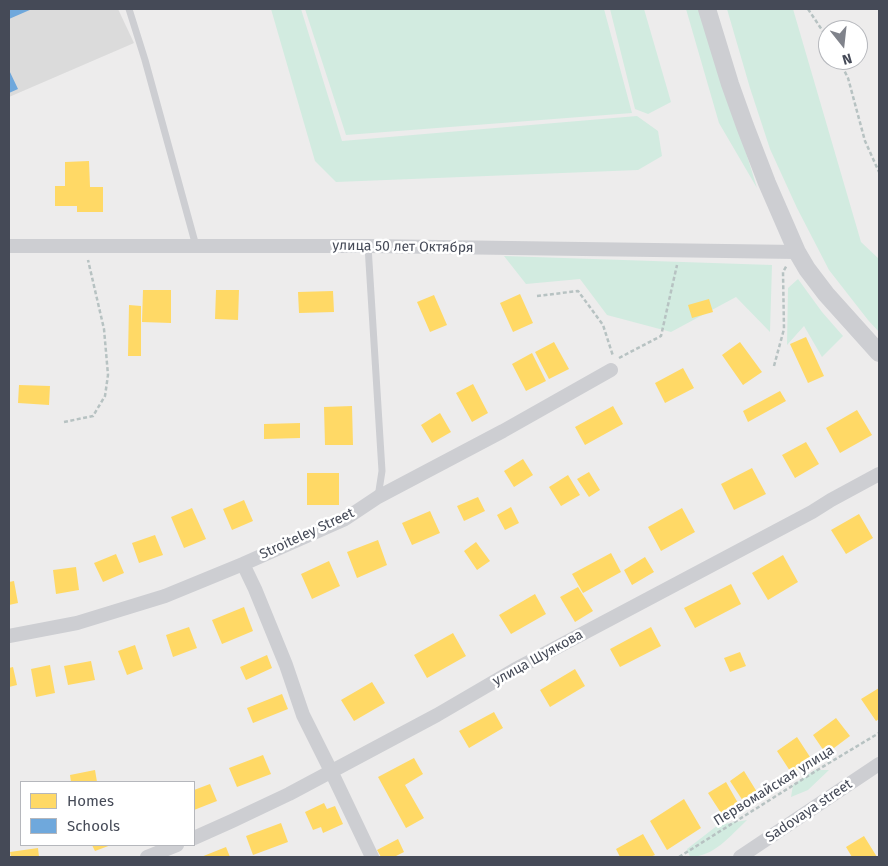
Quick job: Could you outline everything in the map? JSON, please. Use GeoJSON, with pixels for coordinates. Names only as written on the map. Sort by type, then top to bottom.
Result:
{"type":"FeatureCollection","features":[{"type":"Feature","properties":{"kind":"street"},"geometry":{"type":"LineString","coordinates":[[707,9],[730,84],[748,134],[797,252],[806,269],[826,294],[879,353]]}},
{"type":"Feature","properties":{"kind":"street","name":"улица 50 лет Октября"},"geometry":{"type":"LineString","coordinates":[[9,246],[368,246],[797,252]]}},
{"type":"Feature","properties":{"kind":"street","name":"Stroiteley Street"},"geometry":{"type":"LineString","coordinates":[[9,636],[77,623],[165,596],[346,519],[378,498],[503,431],[612,366]]}},
{"type":"Feature","properties":{"kind":"street","name":"улица Шуякова"},"geometry":{"type":"LineString","coordinates":[[195,838],[280,798],[437,715],[514,670],[812,512],[879,474]]}},
{"type":"Feature","properties":{"kind":"street"},"geometry":{"type":"LineString","coordinates":[[243,564],[256,589],[303,715],[372,857]]}},
{"type":"Feature","properties":{"kind":"street","name":"Sadovaya street"},"geometry":{"type":"LineString","coordinates":[[740,857],[879,764]]}},
{"type":"Feature","properties":{"kind":"street"},"geometry":{"type":"LineString","coordinates":[[148,857],[175,846]]}},
{"type":"Feature","properties":{"kind":"lane"},"geometry":{"type":"LineString","coordinates":[[129,9],[145,60],[196,246]]}},
{"type":"Feature","properties":{"kind":"lane"},"geometry":{"type":"LineString","coordinates":[[368,246],[382,472],[378,498]]}},
{"type":"Feature","properties":{"kind":"path"},"geometry":{"type":"LineString","coordinates":[[808,9],[818,24]]}},
{"type":"Feature","properties":{"kind":"path"},"geometry":{"type":"LineString","coordinates":[[844,70],[848,78],[865,141],[879,172]]}},
{"type":"Feature","properties":{"kind":"path"},"geometry":{"type":"LineString","coordinates":[[64,422],[93,416],[105,396],[108,375],[104,329],[85,246]]}},
{"type":"Feature","properties":{"kind":"path"},"geometry":{"type":"LineString","coordinates":[[774,366],[784,329],[783,272],[797,252]]}},
{"type":"Feature","properties":{"kind":"path"},"geometry":{"type":"LineString","coordinates":[[612,366],[661,336],[678,262]]}},
{"type":"Feature","properties":{"kind":"path"},"geometry":{"type":"LineString","coordinates":[[537,296],[578,292],[603,325],[613,353],[612,366]]}},
{"type":"Feature","properties":{"kind":"path","name":"Первомайская улица"},"geometry":{"type":"LineString","coordinates":[[679,857],[879,733]]}},
{"type":"Feature","properties":{"kind":"shaded area"},"geometry":{"type":"Polygon","coordinates":[[[9,9],[118,9],[134,43],[9,97],[9,9]]]}},
{"type":"Feature","properties":{"kind":"green space"},"geometry":{"type":"Polygon","coordinates":[[[271,9],[301,9],[342,141],[637,116],[658,131],[662,156],[638,170],[336,182],[315,161],[271,9]]]}},
{"type":"Feature","properties":{"kind":"green space"},"geometry":{"type":"Polygon","coordinates":[[[305,9],[604,9],[632,113],[346,135],[305,9]]]}},
{"type":"Feature","properties":{"kind":"green space"},"geometry":{"type":"Polygon","coordinates":[[[610,9],[644,9],[671,102],[648,114],[635,109],[610,9]]]}},
{"type":"Feature","properties":{"kind":"green space"},"geometry":{"type":"Polygon","coordinates":[[[686,9],[702,9],[757,188],[719,123],[686,9]]]}},
{"type":"Feature","properties":{"kind":"green space"},"geometry":{"type":"Polygon","coordinates":[[[727,9],[793,9],[861,242],[879,259],[879,332],[829,270],[797,208],[770,149],[727,9]]]}},
{"type":"Feature","properties":{"kind":"green space"},"geometry":{"type":"Polygon","coordinates":[[[504,256],[772,265],[770,332],[736,297],[671,332],[607,315],[580,279],[526,284],[504,256]]]}},
{"type":"Feature","properties":{"kind":"green space"},"geometry":{"type":"Polygon","coordinates":[[[798,279],[822,312],[843,336],[822,357],[804,326],[787,345],[788,288],[798,279]]]}},
{"type":"Feature","properties":{"kind":"green space"},"geometry":{"type":"Polygon","coordinates":[[[815,770],[829,770],[808,790],[791,797],[793,785],[815,770]]]}},
{"type":"Feature","properties":{"kind":"green space"},"geometry":{"type":"Polygon","coordinates":[[[747,820],[722,844],[707,853],[690,857],[687,849],[718,825],[747,820]]]}},
{"type":"Feature","properties":{"kind":"building: Homes"},"geometry":{"type":"Polygon","coordinates":[[[89,161],[90,187],[103,187],[103,212],[77,212],[77,206],[55,206],[55,186],[65,186],[65,162],[89,161]]]}},
{"type":"Feature","properties":{"kind":"building: Homes"},"geometry":{"type":"Polygon","coordinates":[[[143,290],[171,290],[171,323],[142,322],[143,290]]]}},
{"type":"Feature","properties":{"kind":"building: Homes"},"geometry":{"type":"Polygon","coordinates":[[[216,290],[239,290],[238,320],[215,319],[216,290]]]}},
{"type":"Feature","properties":{"kind":"building: Homes"},"geometry":{"type":"Polygon","coordinates":[[[333,291],[334,312],[299,313],[298,292],[333,291]]]}},
{"type":"Feature","properties":{"kind":"building: Homes"},"geometry":{"type":"Polygon","coordinates":[[[520,294],[533,323],[513,332],[500,303],[520,294]]]}},
{"type":"Feature","properties":{"kind":"building: Homes"},"geometry":{"type":"Polygon","coordinates":[[[434,295],[447,325],[430,332],[417,302],[434,295]]]}},
{"type":"Feature","properties":{"kind":"building: Homes"},"geometry":{"type":"Polygon","coordinates":[[[709,299],[713,312],[692,318],[688,305],[709,299]]]}},
{"type":"Feature","properties":{"kind":"building: Homes"},"geometry":{"type":"Polygon","coordinates":[[[129,305],[141,306],[141,356],[128,356],[129,305]]]}},
{"type":"Feature","properties":{"kind":"building: Homes"},"geometry":{"type":"Polygon","coordinates":[[[806,337],[824,376],[808,383],[790,344],[806,337]]]}},
{"type":"Feature","properties":{"kind":"building: Homes"},"geometry":{"type":"Polygon","coordinates":[[[554,342],[569,369],[549,379],[535,352],[554,342]]]}},
{"type":"Feature","properties":{"kind":"building: Homes"},"geometry":{"type":"Polygon","coordinates":[[[740,342],[762,372],[743,385],[722,355],[740,342]]]}},
{"type":"Feature","properties":{"kind":"building: Homes"},"geometry":{"type":"Polygon","coordinates":[[[532,353],[546,381],[526,391],[512,364],[532,353]]]}},
{"type":"Feature","properties":{"kind":"building: Homes"},"geometry":{"type":"Polygon","coordinates":[[[683,368],[694,388],[665,403],[655,383],[683,368]]]}},
{"type":"Feature","properties":{"kind":"building: Homes"},"geometry":{"type":"Polygon","coordinates":[[[473,384],[488,413],[472,422],[456,393],[473,384]]]}},
{"type":"Feature","properties":{"kind":"building: Homes"},"geometry":{"type":"Polygon","coordinates":[[[19,385],[50,386],[49,405],[18,403],[19,385]]]}},
{"type":"Feature","properties":{"kind":"building: Homes"},"geometry":{"type":"Polygon","coordinates":[[[780,391],[786,401],[748,422],[743,411],[780,391]]]}},
{"type":"Feature","properties":{"kind":"building: Homes"},"geometry":{"type":"Polygon","coordinates":[[[352,406],[353,445],[325,445],[324,407],[352,406]]]}},
{"type":"Feature","properties":{"kind":"building: Homes"},"geometry":{"type":"Polygon","coordinates":[[[613,406],[623,424],[585,445],[575,427],[613,406]]]}},
{"type":"Feature","properties":{"kind":"building: Homes"},"geometry":{"type":"Polygon","coordinates":[[[857,410],[872,435],[840,453],[826,428],[857,410]]]}},
{"type":"Feature","properties":{"kind":"building: Homes"},"geometry":{"type":"Polygon","coordinates":[[[440,413],[451,432],[432,443],[421,425],[440,413]]]}},
{"type":"Feature","properties":{"kind":"building: Homes"},"geometry":{"type":"Polygon","coordinates":[[[300,423],[300,438],[264,439],[264,424],[300,423]]]}},
{"type":"Feature","properties":{"kind":"building: Homes"},"geometry":{"type":"Polygon","coordinates":[[[806,442],[819,464],[795,478],[782,455],[806,442]]]}},
{"type":"Feature","properties":{"kind":"building: Homes"},"geometry":{"type":"Polygon","coordinates":[[[523,459],[533,475],[514,487],[504,471],[523,459]]]}},
{"type":"Feature","properties":{"kind":"building: Homes"},"geometry":{"type":"Polygon","coordinates":[[[752,468],[766,494],[734,510],[721,484],[752,468]]]}},
{"type":"Feature","properties":{"kind":"building: Homes"},"geometry":{"type":"Polygon","coordinates":[[[589,472],[600,490],[589,497],[577,479],[589,472]]]}},
{"type":"Feature","properties":{"kind":"building: Homes"},"geometry":{"type":"Polygon","coordinates":[[[307,473],[339,473],[339,505],[307,505],[307,473]]]}},
{"type":"Feature","properties":{"kind":"building: Homes"},"geometry":{"type":"Polygon","coordinates":[[[568,475],[580,495],[561,506],[549,487],[568,475]]]}},
{"type":"Feature","properties":{"kind":"building: Homes"},"geometry":{"type":"Polygon","coordinates":[[[478,497],[485,511],[464,521],[457,506],[478,497]]]}},
{"type":"Feature","properties":{"kind":"building: Homes"},"geometry":{"type":"Polygon","coordinates":[[[244,500],[253,521],[232,530],[223,509],[244,500]]]}},
{"type":"Feature","properties":{"kind":"building: Homes"},"geometry":{"type":"Polygon","coordinates":[[[511,507],[519,523],[505,530],[497,515],[511,507]]]}},
{"type":"Feature","properties":{"kind":"building: Homes"},"geometry":{"type":"Polygon","coordinates":[[[192,508],[206,539],[184,548],[171,517],[192,508]]]}},
{"type":"Feature","properties":{"kind":"building: Homes"},"geometry":{"type":"Polygon","coordinates":[[[682,508],[695,532],[661,551],[648,527],[682,508]]]}},
{"type":"Feature","properties":{"kind":"building: Homes"},"geometry":{"type":"Polygon","coordinates":[[[430,511],[440,533],[412,545],[402,523],[430,511]]]}},
{"type":"Feature","properties":{"kind":"building: Homes"},"geometry":{"type":"Polygon","coordinates":[[[859,514],[873,538],[846,554],[831,530],[859,514]]]}},
{"type":"Feature","properties":{"kind":"building: Homes"},"geometry":{"type":"Polygon","coordinates":[[[155,535],[163,555],[139,563],[132,543],[155,535]]]}},
{"type":"Feature","properties":{"kind":"building: Homes"},"geometry":{"type":"Polygon","coordinates":[[[378,540],[387,565],[357,578],[347,552],[378,540]]]}},
{"type":"Feature","properties":{"kind":"building: Homes"},"geometry":{"type":"Polygon","coordinates":[[[476,542],[490,561],[477,570],[464,551],[476,542]]]}},
{"type":"Feature","properties":{"kind":"building: Homes"},"geometry":{"type":"Polygon","coordinates":[[[611,553],[621,572],[583,593],[572,574],[611,553]]]}},
{"type":"Feature","properties":{"kind":"building: Homes"},"geometry":{"type":"Polygon","coordinates":[[[116,554],[124,573],[103,582],[94,563],[116,554]]]}},
{"type":"Feature","properties":{"kind":"building: Homes"},"geometry":{"type":"Polygon","coordinates":[[[783,555],[798,582],[768,600],[752,573],[783,555]]]}},
{"type":"Feature","properties":{"kind":"building: Homes"},"geometry":{"type":"Polygon","coordinates":[[[645,557],[654,572],[632,585],[624,570],[645,557]]]}},
{"type":"Feature","properties":{"kind":"building: Homes"},"geometry":{"type":"Polygon","coordinates":[[[329,561],[340,586],[312,599],[301,574],[329,561]]]}},
{"type":"Feature","properties":{"kind":"building: Homes"},"geometry":{"type":"Polygon","coordinates":[[[76,567],[79,590],[56,594],[53,570],[76,567]]]}},
{"type":"Feature","properties":{"kind":"building: Homes"},"geometry":{"type":"Polygon","coordinates":[[[14,581],[18,603],[9,605],[9,582],[14,581]]]}},
{"type":"Feature","properties":{"kind":"building: Homes"},"geometry":{"type":"Polygon","coordinates":[[[731,584],[741,604],[695,628],[684,608],[731,584]]]}},
{"type":"Feature","properties":{"kind":"building: Homes"},"geometry":{"type":"Polygon","coordinates":[[[578,587],[593,611],[575,622],[560,597],[578,587]]]}},
{"type":"Feature","properties":{"kind":"building: Homes"},"geometry":{"type":"Polygon","coordinates":[[[535,594],[546,614],[511,634],[499,615],[535,594]]]}},
{"type":"Feature","properties":{"kind":"building: Homes"},"geometry":{"type":"Polygon","coordinates":[[[244,607],[253,631],[222,644],[212,620],[244,607]]]}},
{"type":"Feature","properties":{"kind":"building: Homes"},"geometry":{"type":"Polygon","coordinates":[[[189,627],[197,648],[173,657],[166,635],[189,627]]]}},
{"type":"Feature","properties":{"kind":"building: Homes"},"geometry":{"type":"Polygon","coordinates":[[[651,627],[661,646],[620,667],[610,649],[651,627]]]}},
{"type":"Feature","properties":{"kind":"building: Homes"},"geometry":{"type":"Polygon","coordinates":[[[453,633],[466,656],[427,678],[414,655],[453,633]]]}},
{"type":"Feature","properties":{"kind":"building: Homes"},"geometry":{"type":"Polygon","coordinates":[[[135,645],[143,669],[127,675],[118,651],[135,645]]]}},
{"type":"Feature","properties":{"kind":"building: Homes"},"geometry":{"type":"Polygon","coordinates":[[[740,652],[746,666],[730,672],[724,658],[740,652]]]}},
{"type":"Feature","properties":{"kind":"building: Homes"},"geometry":{"type":"Polygon","coordinates":[[[267,655],[272,668],[246,680],[240,667],[267,655]]]}},
{"type":"Feature","properties":{"kind":"building: Homes"},"geometry":{"type":"Polygon","coordinates":[[[91,661],[95,680],[68,685],[64,666],[91,661]]]}},
{"type":"Feature","properties":{"kind":"building: Homes"},"geometry":{"type":"Polygon","coordinates":[[[50,665],[55,693],[36,697],[31,669],[50,665]]]}},
{"type":"Feature","properties":{"kind":"building: Homes"},"geometry":{"type":"Polygon","coordinates":[[[13,667],[17,685],[9,687],[9,668],[13,667]]]}},
{"type":"Feature","properties":{"kind":"building: Homes"},"geometry":{"type":"Polygon","coordinates":[[[575,669],[585,686],[550,707],[540,690],[575,669]]]}},
{"type":"Feature","properties":{"kind":"building: Homes"},"geometry":{"type":"Polygon","coordinates":[[[372,682],[385,703],[354,721],[341,700],[372,682]]]}},
{"type":"Feature","properties":{"kind":"building: Homes"},"geometry":{"type":"Polygon","coordinates":[[[879,688],[879,719],[876,721],[861,699],[879,688]]]}},
{"type":"Feature","properties":{"kind":"building: Homes"},"geometry":{"type":"Polygon","coordinates":[[[282,694],[288,709],[253,723],[247,708],[282,694]]]}},
{"type":"Feature","properties":{"kind":"building: Homes"},"geometry":{"type":"Polygon","coordinates":[[[494,712],[503,728],[469,748],[459,731],[494,712]]]}},
{"type":"Feature","properties":{"kind":"building: Homes"},"geometry":{"type":"Polygon","coordinates":[[[836,718],[850,736],[826,754],[813,735],[836,718]]]}},
{"type":"Feature","properties":{"kind":"building: Homes"},"geometry":{"type":"Polygon","coordinates":[[[797,737],[812,760],[792,774],[777,751],[797,737]]]}},
{"type":"Feature","properties":{"kind":"building: Homes"},"geometry":{"type":"Polygon","coordinates":[[[263,755],[271,774],[237,787],[229,768],[263,755]]]}},
{"type":"Feature","properties":{"kind":"building: Homes"},"geometry":{"type":"Polygon","coordinates":[[[414,758],[423,774],[405,785],[424,818],[406,828],[378,777],[414,758]]]}},
{"type":"Feature","properties":{"kind":"building: Homes"},"geometry":{"type":"Polygon","coordinates":[[[95,770],[97,781],[71,781],[70,775],[95,770]]]}},
{"type":"Feature","properties":{"kind":"building: Homes"},"geometry":{"type":"Polygon","coordinates":[[[744,771],[757,792],[743,801],[730,781],[744,771]]]}},
{"type":"Feature","properties":{"kind":"building: Homes"},"geometry":{"type":"Polygon","coordinates":[[[726,782],[738,803],[721,813],[708,793],[726,782]]]}},
{"type":"Feature","properties":{"kind":"building: Homes"},"geometry":{"type":"Polygon","coordinates":[[[210,784],[217,801],[195,810],[195,790],[210,784]]]}},
{"type":"Feature","properties":{"kind":"building: Homes"},"geometry":{"type":"Polygon","coordinates":[[[684,799],[701,828],[667,850],[650,821],[684,799]]]}},
{"type":"Feature","properties":{"kind":"building: Homes"},"geometry":{"type":"Polygon","coordinates":[[[324,803],[327,809],[335,806],[343,824],[323,833],[321,827],[313,830],[305,812],[324,803]]]}},
{"type":"Feature","properties":{"kind":"building: Homes"},"geometry":{"type":"Polygon","coordinates":[[[281,823],[288,842],[253,855],[246,836],[281,823]]]}},
{"type":"Feature","properties":{"kind":"building: Homes"},"geometry":{"type":"Polygon","coordinates":[[[643,834],[655,855],[650,857],[620,857],[616,849],[643,834]]]}},
{"type":"Feature","properties":{"kind":"building: Homes"},"geometry":{"type":"Polygon","coordinates":[[[864,836],[877,857],[852,857],[846,847],[864,836]]]}},
{"type":"Feature","properties":{"kind":"building: Homes"},"geometry":{"type":"Polygon","coordinates":[[[398,839],[404,852],[394,857],[381,857],[377,850],[398,839]]]}},
{"type":"Feature","properties":{"kind":"building: Homes"},"geometry":{"type":"Polygon","coordinates":[[[92,846],[108,846],[95,851],[92,846]]]}},
{"type":"Feature","properties":{"kind":"building: Homes"},"geometry":{"type":"Polygon","coordinates":[[[226,847],[230,857],[201,857],[226,847]]]}},
{"type":"Feature","properties":{"kind":"building: Homes"},"geometry":{"type":"Polygon","coordinates":[[[38,848],[39,857],[11,857],[10,852],[38,848]]]}},
{"type":"Feature","properties":{"kind":"building: Schools"},"geometry":{"type":"Polygon","coordinates":[[[9,9],[32,9],[9,19],[9,9]]]}},
{"type":"Feature","properties":{"kind":"building: Schools"},"geometry":{"type":"Polygon","coordinates":[[[9,70],[18,89],[9,93],[9,70]]]}}]}
